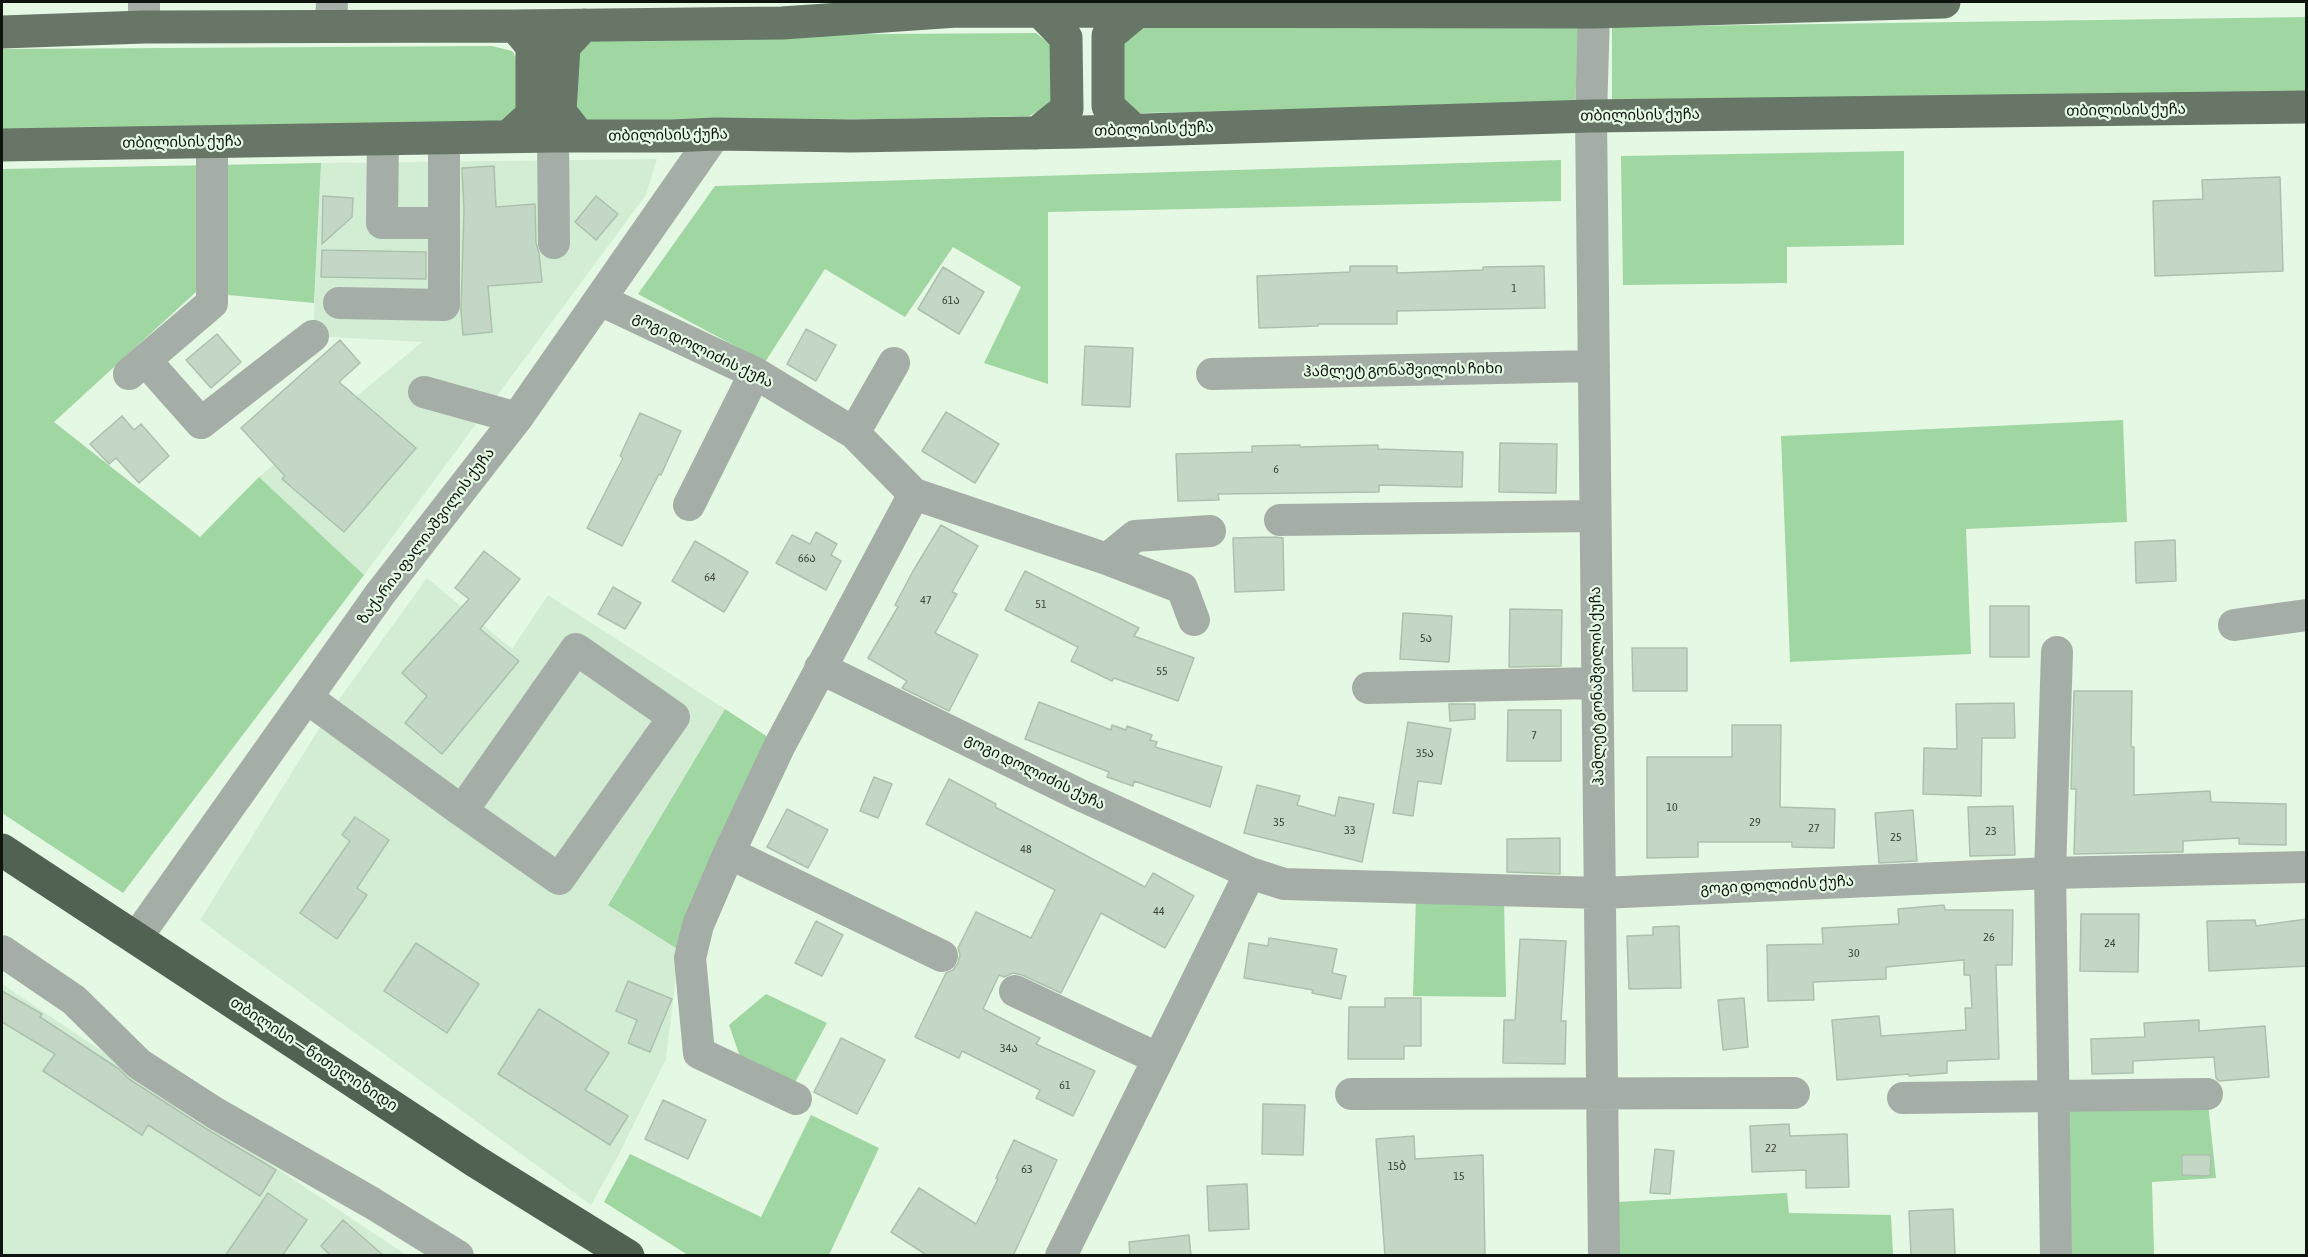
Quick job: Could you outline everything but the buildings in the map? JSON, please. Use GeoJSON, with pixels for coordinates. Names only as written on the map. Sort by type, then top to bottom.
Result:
{"type":"FeatureCollection","features":[{"type":"Feature","properties":{"kind":"highway","name":"თბილისი — წითელი ხიდი"},"geometry":{"type":"LineString","coordinates":[[2,850],[475,1161],[628,1256]]}},
{"type":"Feature","properties":{"kind":"main road"},"geometry":{"type":"LineString","coordinates":[[2,32],[144,14],[332,14],[514,27],[952,6],[1040,11],[1594,12],[1944,2]]}},
{"type":"Feature","properties":{"kind":"main road"},"geometry":{"type":"LineString","coordinates":[[1037,133],[1067,109],[1066,38],[1040,11]]}},
{"type":"Feature","properties":{"kind":"main road"},"geometry":{"type":"LineString","coordinates":[[1134,130],[1108,106],[1108,36],[1138,11]]}},
{"type":"Feature","properties":{"kind":"main road"},"geometry":{"type":"LineString","coordinates":[[566,136],[560,112],[564,46],[584,25]]}},
{"type":"Feature","properties":{"kind":"main road"},"geometry":{"type":"LineString","coordinates":[[510,136],[532,115],[532,46],[514,27]]}},
{"type":"Feature","properties":{"kind":"main road","name":"თბილისის ქუჩა"},"geometry":{"type":"LineString","coordinates":[[2,145],[510,136],[715,134],[851,136],[1037,133],[1591,116],[2307,106]]}},
{"type":"Feature","properties":{"kind":"street","name":"ჰამლეტ გონაშვილის ქუჩა"},"geometry":{"type":"LineString","coordinates":[[1594,12],[1591,116],[1604,1256]]}},
{"type":"Feature","properties":{"kind":"street","name":"ზაქარია ფალიაშვილის ქუჩა"},"geometry":{"type":"LineString","coordinates":[[137,937],[380,594],[517,418],[715,134]]}},
{"type":"Feature","properties":{"kind":"street"},"geometry":{"type":"LineString","coordinates":[[554,243],[566,136]]}},
{"type":"Feature","properties":{"kind":"street"},"geometry":{"type":"LineString","coordinates":[[339,303],[444,305],[444,138]]}},
{"type":"Feature","properties":{"kind":"street"},"geometry":{"type":"LineString","coordinates":[[383,139],[382,223],[444,223]]}},
{"type":"Feature","properties":{"kind":"street"},"geometry":{"type":"LineString","coordinates":[[212,142],[212,303],[137,367],[201,423],[313,336]]}},
{"type":"Feature","properties":{"kind":"street","name":"გოგი დოლიძის ქუჩა"},"geometry":{"type":"LineString","coordinates":[[600,300],[755,373],[854,433],[914,494],[1107,559],[1182,588],[1194,620]]}},
{"type":"Feature","properties":{"kind":"street"},"geometry":{"type":"LineString","coordinates":[[854,433],[894,363]]}},
{"type":"Feature","properties":{"kind":"street","name":"ჰამლეტ გონაშვილის ჩიხი"},"geometry":{"type":"LineString","coordinates":[[1212,374],[1594,366]]}},
{"type":"Feature","properties":{"kind":"street"},"geometry":{"type":"LineString","coordinates":[[689,506],[755,373]]}},
{"type":"Feature","properties":{"kind":"street"},"geometry":{"type":"LineString","coordinates":[[424,392],[517,418]]}},
{"type":"Feature","properties":{"kind":"street"},"geometry":{"type":"LineString","coordinates":[[796,1100],[699,1053],[690,958],[698,925],[780,745],[914,494]]}},
{"type":"Feature","properties":{"kind":"street"},"geometry":{"type":"LineString","coordinates":[[1280,520],[1595,516]]}},
{"type":"Feature","properties":{"kind":"street"},"geometry":{"type":"LineString","coordinates":[[1107,559],[1135,536],[1210,531]]}},
{"type":"Feature","properties":{"kind":"street"},"geometry":{"type":"LineString","coordinates":[[2234,625],[2307,615]]}},
{"type":"Feature","properties":{"kind":"street"},"geometry":{"type":"LineString","coordinates":[[307,699],[462,811],[559,879],[674,717],[576,649],[462,811]]}},
{"type":"Feature","properties":{"kind":"street"},"geometry":{"type":"LineString","coordinates":[[2056,1256],[2050,873],[2057,652]]}},
{"type":"Feature","properties":{"kind":"street","name":"გოგი დოლიძის ქუჩა"},"geometry":{"type":"LineString","coordinates":[[820,669],[1078,794],[1250,873],[1284,884],[1600,893],[2050,873],[2307,867]]}},
{"type":"Feature","properties":{"kind":"street"},"geometry":{"type":"LineString","coordinates":[[1368,688],[1597,683]]}},
{"type":"Feature","properties":{"kind":"street"},"geometry":{"type":"LineString","coordinates":[[729,853],[942,956]]}},
{"type":"Feature","properties":{"kind":"street"},"geometry":{"type":"LineString","coordinates":[[1062,1256],[1157,1058],[1250,873]]}},
{"type":"Feature","properties":{"kind":"street"},"geometry":{"type":"LineString","coordinates":[[2,951],[74,1000],[139,1064],[215,1113],[372,1203],[458,1256]]}},
{"type":"Feature","properties":{"kind":"street"},"geometry":{"type":"LineString","coordinates":[[1015,991],[1157,1058]]}},
{"type":"Feature","properties":{"kind":"street"},"geometry":{"type":"LineString","coordinates":[[1352,1095],[1794,1093]]}},
{"type":"Feature","properties":{"kind":"street"},"geometry":{"type":"LineString","coordinates":[[1904,1098],[2207,1094]]}},
{"type":"Feature","properties":{"kind":"shaded area"},"geometry":{"type":"Polygon","coordinates":[[[657,159],[646,195],[364,575],[259,477],[422,342],[313,336],[321,163],[657,159]]]}},
{"type":"Feature","properties":{"kind":"shaded area"},"geometry":{"type":"Polygon","coordinates":[[[427,578],[512,649],[548,595],[725,709],[608,904],[679,950],[666,1059],[591,1205],[200,920],[327,716],[427,578]]]}},
{"type":"Feature","properties":{"kind":"shaded area"},"geometry":{"type":"Polygon","coordinates":[[[2,984],[406,1255],[2,1255],[2,984]]]}},
{"type":"Feature","properties":{"kind":"green space"},"geometry":{"type":"Polygon","coordinates":[[[2306,17],[2306,91],[1612,104],[1612,27],[2306,17]]]}},
{"type":"Feature","properties":{"kind":"green space"},"geometry":{"type":"Polygon","coordinates":[[[1140,27],[1579,27],[1575,105],[1140,113],[1123,102],[1124,41],[1140,27]]]}},
{"type":"Feature","properties":{"kind":"green space"},"geometry":{"type":"Polygon","coordinates":[[[1036,33],[1053,47],[1053,104],[1029,116],[592,125],[573,109],[575,48],[594,36],[1036,33]]]}},
{"type":"Feature","properties":{"kind":"green space"},"geometry":{"type":"Polygon","coordinates":[[[492,46],[512,51],[522,67],[517,113],[505,125],[2,131],[2,49],[492,46]]]}},
{"type":"Feature","properties":{"kind":"green space"},"geometry":{"type":"Polygon","coordinates":[[[1904,151],[1904,245],[1787,247],[1787,283],[1623,285],[1621,156],[1904,151]]]}},
{"type":"Feature","properties":{"kind":"green space"},"geometry":{"type":"Polygon","coordinates":[[[1561,160],[1561,201],[1048,212],[1048,384],[984,363],[1021,287],[953,247],[905,317],[825,269],[765,362],[638,294],[715,186],[1561,160]]]}},
{"type":"Feature","properties":{"kind":"green space"},"geometry":{"type":"Polygon","coordinates":[[[321,163],[314,303],[196,292],[54,422],[200,537],[259,477],[364,575],[123,893],[2,813],[2,169],[321,163]]]}},
{"type":"Feature","properties":{"kind":"green space"},"geometry":{"type":"Polygon","coordinates":[[[2123,420],[2127,522],[1966,529],[1971,654],[1790,662],[1781,436],[2123,420]]]}},
{"type":"Feature","properties":{"kind":"green space"},"geometry":{"type":"Polygon","coordinates":[[[725,709],[774,741],[679,950],[608,905],[725,709]]]}},
{"type":"Feature","properties":{"kind":"green space"},"geometry":{"type":"Polygon","coordinates":[[[1416,897],[1504,900],[1506,997],[1413,996],[1416,897]]]}},
{"type":"Feature","properties":{"kind":"green space"},"geometry":{"type":"Polygon","coordinates":[[[766,994],[827,1023],[791,1090],[739,1054],[729,1025],[766,994]]]}},
{"type":"Feature","properties":{"kind":"green space"},"geometry":{"type":"Polygon","coordinates":[[[2207,1094],[2216,1178],[2152,1182],[2154,1255],[2056,1255],[2054,1096],[2207,1094]]]}},
{"type":"Feature","properties":{"kind":"green space"},"geometry":{"type":"Polygon","coordinates":[[[811,1115],[879,1148],[829,1255],[688,1255],[604,1202],[630,1154],[761,1217],[811,1115]]]}},
{"type":"Feature","properties":{"kind":"green space"},"geometry":{"type":"Polygon","coordinates":[[[1787,1193],[1789,1213],[1891,1215],[1893,1255],[1619,1255],[1617,1202],[1787,1193]]]}}]}
